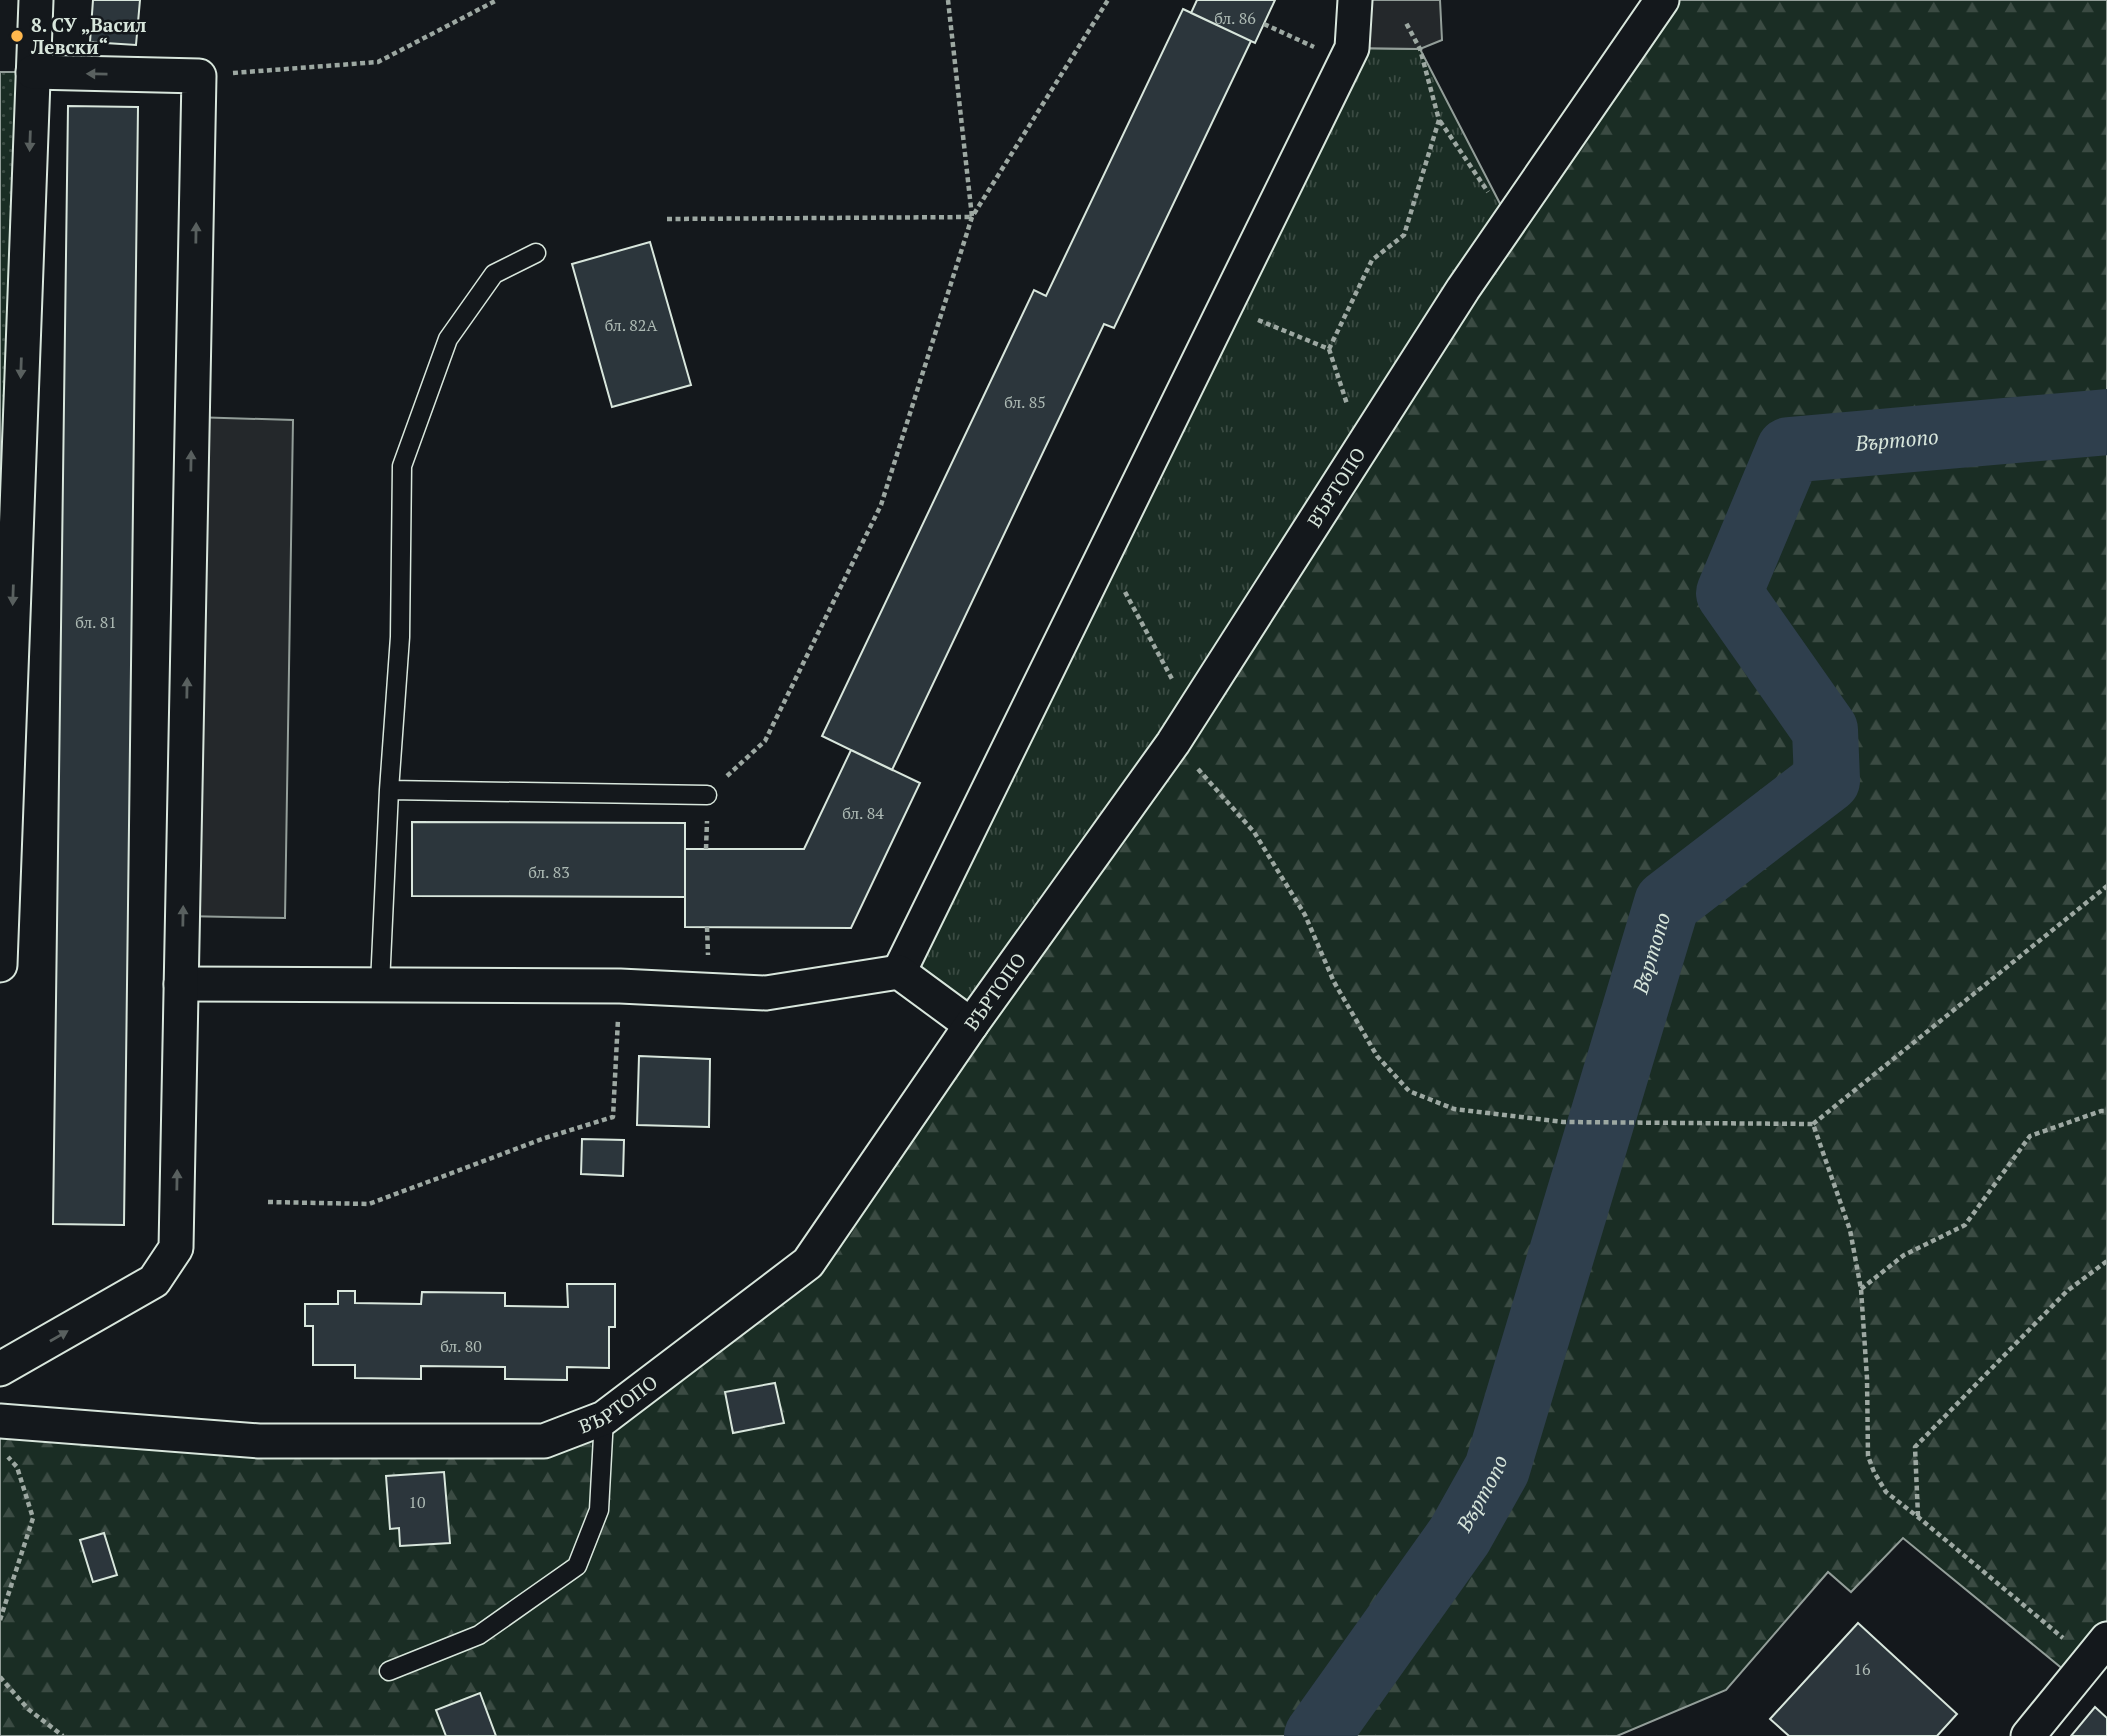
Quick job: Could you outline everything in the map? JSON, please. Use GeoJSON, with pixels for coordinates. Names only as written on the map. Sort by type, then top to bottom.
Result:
{"type":"FeatureCollection","features":[{"type":"Feature","properties":{"kind":"street"},"geometry":{"type":"LineString","coordinates":[[0,965],[36,0]]}},
{"type":"Feature","properties":{"kind":"street"},"geometry":{"type":"LineString","coordinates":[[899,972],[1352,48],[1355,0]]}},
{"type":"Feature","properties":{"kind":"street","name":"ВЪРТОПО"},"geometry":{"type":"LineString","coordinates":[[0,1421],[259,1441],[544,1441],[604,1418],[808,1263],[971,1025],[1173,743],[1509,221],[1662,0]]}},
{"type":"Feature","properties":{"kind":"street"},"geometry":{"type":"LineString","coordinates":[[0,1369],[154,1281],[176,1248],[199,76],[33,72]]}},
{"type":"Feature","properties":{"kind":"street"},"geometry":{"type":"LineString","coordinates":[[181,984],[620,986],[766,993],[899,972],[971,1025]]}},
{"type":"Feature","properties":{"kind":"street"},"geometry":{"type":"LineString","coordinates":[[2028,1736],[2099,1650]]}},
{"type":"Feature","properties":{"kind":"lane"},"geometry":{"type":"LineString","coordinates":[[380,984],[389,790],[400,637],[402,466],[448,339],[494,274],[536,253]]}},
{"type":"Feature","properties":{"kind":"lane"},"geometry":{"type":"LineString","coordinates":[[389,790],[707,795]]}},
{"type":"Feature","properties":{"kind":"lane"},"geometry":{"type":"LineString","coordinates":[[389,1671],[479,1635],[577,1566],[599,1510],[604,1418]]}},
{"type":"Feature","properties":{"kind":"path"},"geometry":{"type":"LineString","coordinates":[[199,76],[378,62],[497,0]]}},
{"type":"Feature","properties":{"kind":"path"},"geometry":{"type":"LineString","coordinates":[[948,0],[971,217]]}},
{"type":"Feature","properties":{"kind":"path"},"geometry":{"type":"LineString","coordinates":[[707,795],[765,741],[881,505],[971,217],[1108,0]]}},
{"type":"Feature","properties":{"kind":"path"},"geometry":{"type":"LineString","coordinates":[[1405,21],[1420,49],[1439,120],[1509,221]]}},
{"type":"Feature","properties":{"kind":"path"},"geometry":{"type":"LineString","coordinates":[[1264,24],[1294,37]]}},
{"type":"Feature","properties":{"kind":"path"},"geometry":{"type":"LineString","coordinates":[[1362,448],[1329,349],[1373,260],[1404,235],[1439,120]]}},
{"type":"Feature","properties":{"kind":"path"},"geometry":{"type":"LineString","coordinates":[[667,219],[971,217]]}},
{"type":"Feature","properties":{"kind":"path"},"geometry":{"type":"LineString","coordinates":[[1225,306],[1329,349]]}},
{"type":"Feature","properties":{"kind":"path"},"geometry":{"type":"LineString","coordinates":[[1104,555],[1172,676],[1172,689]]}},
{"type":"Feature","properties":{"kind":"path"},"geometry":{"type":"LineString","coordinates":[[1173,743],[1254,832],[1305,915],[1334,982],[1377,1056],[1409,1091],[1454,1109],[1563,1122],[1813,1124],[2107,886]]}},
{"type":"Feature","properties":{"kind":"path"},"geometry":{"type":"LineString","coordinates":[[268,1202],[369,1204],[545,1138],[612,1117],[620,986]]}},
{"type":"Feature","properties":{"kind":"path"},"geometry":{"type":"LineString","coordinates":[[1861,1289],[1904,1255],[1965,1225],[2030,1136],[2107,1111]]}},
{"type":"Feature","properties":{"kind":"path"},"geometry":{"type":"LineString","coordinates":[[1813,1124],[1850,1230],[1861,1289],[1867,1378],[1868,1457],[1874,1472],[1886,1492],[2099,1650]]}},
{"type":"Feature","properties":{"kind":"path"},"geometry":{"type":"LineString","coordinates":[[1918,1517],[1915,1447],[2067,1291],[2107,1261]]}},
{"type":"Feature","properties":{"kind":"path"},"geometry":{"type":"LineString","coordinates":[[0,1448],[17,1467],[33,1518],[0,1620]]}},
{"type":"Feature","properties":{"kind":"path"},"geometry":{"type":"LineString","coordinates":[[0,1677],[27,1709],[63,1736]]}},
{"type":"Feature","properties":{"kind":"green space"},"geometry":{"type":"Polygon","coordinates":[[[1662,0],[2107,0],[2107,1639],[2075,1679],[1903,1538],[1851,1592],[1828,1572],[1726,1690],[1617,1736],[0,1736],[0,1433],[389,1449],[604,1418],[808,1263],[1662,0]]]}},
{"type":"Feature","properties":{"kind":"green space"},"geometry":{"type":"Polygon","coordinates":[[[1352,48],[1420,49],[1509,221],[971,1025],[899,972],[1352,48]]]}},
{"type":"Feature","properties":{"kind":"green space"},"geometry":{"type":"Polygon","coordinates":[[[0,72],[33,72],[0,565],[0,72]]]}},
{"type":"Feature","properties":{"kind":"shaded area"},"geometry":{"type":"Polygon","coordinates":[[[1355,0],[1440,0],[1442,40],[1420,49],[1352,48],[1355,0]]]}},
{"type":"Feature","properties":{"kind":"shaded area"},"geometry":{"type":"Polygon","coordinates":[[[192,417],[293,420],[285,918],[183,916],[192,417]]]}},
{"type":"Feature","properties":{"kind":"building"},"geometry":{"type":"Polygon","coordinates":[[[93,0],[140,0],[136,45],[90,42],[93,0]]]}},
{"type":"Feature","properties":{"kind":"building"},"geometry":{"type":"Polygon","coordinates":[[[1197,0],[1275,0],[1255,43],[1191,13],[1197,0]]]}},
{"type":"Feature","properties":{"kind":"building"},"geometry":{"type":"Polygon","coordinates":[[[1183,9],[1251,41],[1114,328],[1104,324],[892,770],[822,736],[1034,290],[1046,296],[1183,9]]]}},
{"type":"Feature","properties":{"kind":"building"},"geometry":{"type":"Polygon","coordinates":[[[68,106],[138,107],[124,1225],[53,1224],[68,106]]]}},
{"type":"Feature","properties":{"kind":"building"},"geometry":{"type":"Polygon","coordinates":[[[650,242],[691,385],[612,407],[572,264],[650,242]]]}},
{"type":"Feature","properties":{"kind":"building"},"geometry":{"type":"Polygon","coordinates":[[[851,750],[920,783],[851,928],[685,927],[685,849],[804,849],[851,750]]]}},
{"type":"Feature","properties":{"kind":"building"},"geometry":{"type":"Polygon","coordinates":[[[412,822],[685,823],[685,897],[412,896],[412,822]]]}},
{"type":"Feature","properties":{"kind":"building"},"geometry":{"type":"Polygon","coordinates":[[[639,1056],[710,1059],[709,1127],[637,1125],[639,1056]]]}},
{"type":"Feature","properties":{"kind":"building"},"geometry":{"type":"Polygon","coordinates":[[[582,1139],[624,1140],[623,1176],[581,1174],[582,1139]]]}},
{"type":"Feature","properties":{"kind":"building"},"geometry":{"type":"Polygon","coordinates":[[[567,1284],[615,1284],[615,1327],[609,1327],[609,1368],[567,1367],[567,1380],[505,1379],[505,1367],[421,1366],[421,1379],[355,1378],[355,1365],[313,1365],[313,1326],[305,1326],[305,1304],[338,1304],[338,1291],[355,1291],[355,1303],[421,1304],[422,1292],[505,1293],[505,1306],[568,1307],[567,1284]]]}},
{"type":"Feature","properties":{"kind":"building"},"geometry":{"type":"Polygon","coordinates":[[[775,1383],[784,1423],[733,1433],[725,1392],[775,1383]]]}},
{"type":"Feature","properties":{"kind":"building"},"geometry":{"type":"Polygon","coordinates":[[[444,1472],[450,1543],[400,1546],[399,1528],[390,1529],[386,1476],[444,1472]]]}},
{"type":"Feature","properties":{"kind":"building"},"geometry":{"type":"Polygon","coordinates":[[[104,1533],[117,1575],[93,1582],[80,1540],[104,1533]]]}},
{"type":"Feature","properties":{"kind":"building"},"geometry":{"type":"Polygon","coordinates":[[[1858,1623],[1957,1714],[1937,1736],[1789,1736],[1770,1719],[1858,1623]]]}},
{"type":"Feature","properties":{"kind":"building"},"geometry":{"type":"Polygon","coordinates":[[[480,1693],[496,1736],[446,1736],[436,1710],[480,1693]]]}},
{"type":"Feature","properties":{"kind":"building"},"geometry":{"type":"Polygon","coordinates":[[[2095,1707],[2107,1718],[2107,1736],[2071,1736],[2095,1707]]]}},
{"type":"Feature","properties":{"kind":"waterway","name":"Въртопо"},"geometry":{"type":"LineString","coordinates":[[1317,1736],[1460,1535],[1497,1469],[1667,903],[1827,780],[1825,730],[1729,593],[1789,450],[2107,422]]}},
{"type":"Feature","properties":{"kind":"place","name":"8. СУ „Васил Левски“"},"geometry":{"type":"Point","coordinates":[17,36]}}]}
